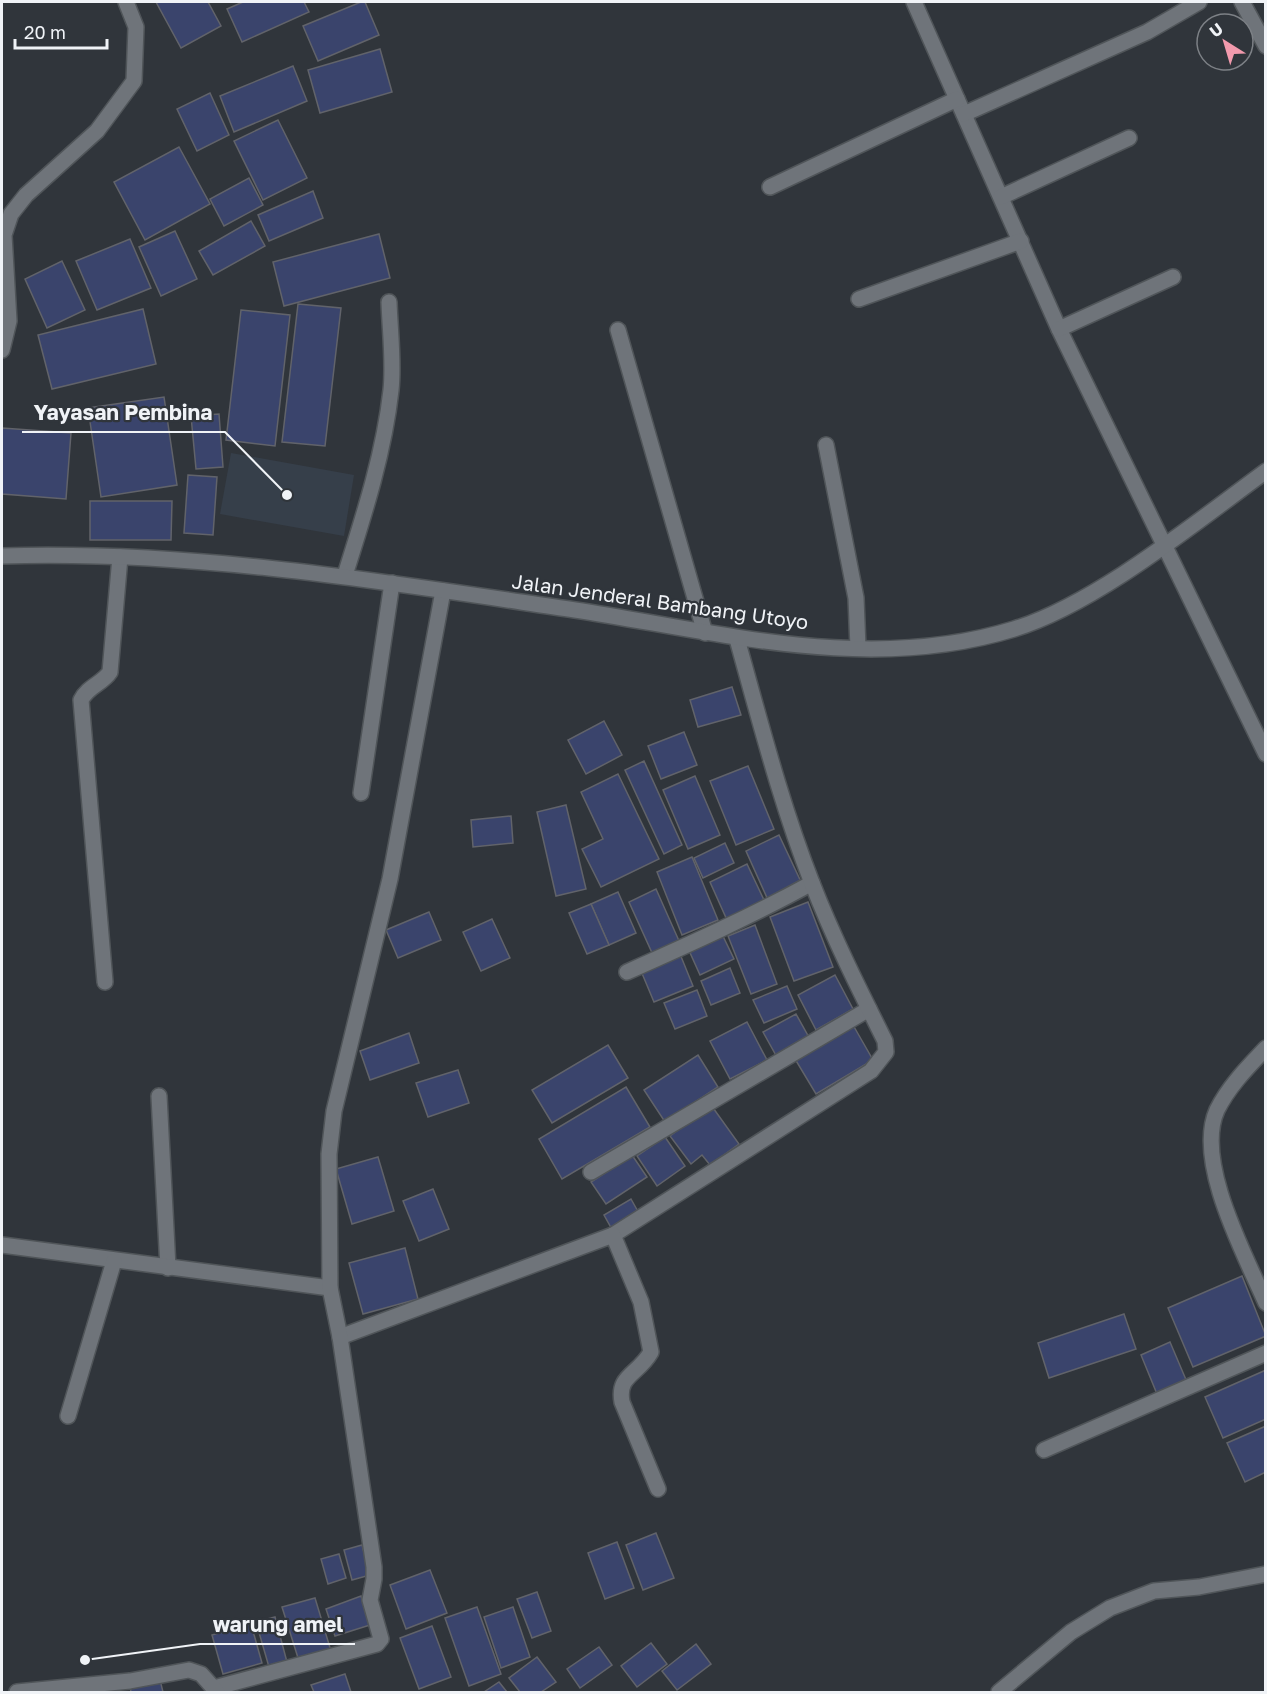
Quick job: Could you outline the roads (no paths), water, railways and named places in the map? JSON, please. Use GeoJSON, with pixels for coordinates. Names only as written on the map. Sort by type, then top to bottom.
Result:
{"type":"FeatureCollection","features":[{"type":"Feature","properties":{"kind":"street"},"geometry":{"type":"LineString","coordinates":[[2,350],[9,321],[4,235],[10,214],[26,195],[97,130],[134,81],[136,27],[126,2]]}},
{"type":"Feature","properties":{"kind":"street"},"geometry":{"type":"LineString","coordinates":[[914,2],[1059,329],[1266,754]]}},
{"type":"Feature","properties":{"kind":"street"},"geometry":{"type":"LineString","coordinates":[[964,114],[1147,32],[1199,2]]}},
{"type":"Feature","properties":{"kind":"street"},"geometry":{"type":"LineString","coordinates":[[1242,2],[1266,46]]}},
{"type":"Feature","properties":{"kind":"street"},"geometry":{"type":"LineString","coordinates":[[770,187],[957,99]]}},
{"type":"Feature","properties":{"kind":"street"},"geometry":{"type":"LineString","coordinates":[[1001,197],[1129,138]]}},
{"type":"Feature","properties":{"kind":"street"},"geometry":{"type":"LineString","coordinates":[[859,299],[1021,241]]}},
{"type":"Feature","properties":{"kind":"street"},"geometry":{"type":"LineString","coordinates":[[1059,329],[1173,277]]}},
{"type":"Feature","properties":{"kind":"street"},"geometry":{"type":"LineString","coordinates":[[345,575],[380,454],[391,389],[389,302]]}},
{"type":"Feature","properties":{"kind":"street"},"geometry":{"type":"LineString","coordinates":[[618,330],[705,633]]}},
{"type":"Feature","properties":{"kind":"street"},"geometry":{"type":"LineString","coordinates":[[826,445],[856,598],[858,648]]}},
{"type":"Feature","properties":{"kind":"street","name":"Jalan Jenderal Bambang Utoyo"},"geometry":{"type":"LineString","coordinates":[[2,556],[61,554],[120,557],[345,575],[579,611],[737,639],[858,648],[909,648],[1015,629],[1061,609],[1103,585],[1266,471]]}},
{"type":"Feature","properties":{"kind":"street"},"geometry":{"type":"LineString","coordinates":[[105,982],[81,700],[85,691],[104,680],[110,672],[120,557]]}},
{"type":"Feature","properties":{"kind":"street"},"geometry":{"type":"LineString","coordinates":[[360,794],[392,583]]}},
{"type":"Feature","properties":{"kind":"street"},"geometry":{"type":"LineString","coordinates":[[17,1692],[130,1681],[189,1670],[201,1674],[216,1690],[377,1644],[381,1639],[370,1600],[374,1567],[340,1337],[330,1288],[328,1154],[334,1111],[390,879],[443,591]]}},
{"type":"Feature","properties":{"kind":"street"},"geometry":{"type":"LineString","coordinates":[[340,1337],[613,1235],[871,1071],[886,1052],[885,1041],[844,959],[812,883],[785,808],[737,639]]}},
{"type":"Feature","properties":{"kind":"street"},"geometry":{"type":"LineString","coordinates":[[627,972],[718,928],[748,917],[812,883]]}},
{"type":"Feature","properties":{"kind":"street"},"geometry":{"type":"LineString","coordinates":[[591,1172],[869,1009]]}},
{"type":"Feature","properties":{"kind":"street"},"geometry":{"type":"LineString","coordinates":[[1266,1048],[1236,1079],[1216,1112],[1210,1148],[1227,1214],[1266,1304]]}},
{"type":"Feature","properties":{"kind":"street"},"geometry":{"type":"LineString","coordinates":[[159,1096],[168,1268]]}},
{"type":"Feature","properties":{"kind":"street"},"geometry":{"type":"LineString","coordinates":[[613,1235],[641,1302],[651,1352],[645,1364],[623,1382],[620,1389],[622,1402],[658,1489]]}},
{"type":"Feature","properties":{"kind":"street"},"geometry":{"type":"LineString","coordinates":[[2,1245],[330,1288]]}},
{"type":"Feature","properties":{"kind":"street"},"geometry":{"type":"LineString","coordinates":[[68,1416],[114,1261]]}},
{"type":"Feature","properties":{"kind":"street"},"geometry":{"type":"LineString","coordinates":[[1044,1450],[1266,1353]]}},
{"type":"Feature","properties":{"kind":"street"},"geometry":{"type":"LineString","coordinates":[[999,1692],[1071,1632],[1110,1608],[1154,1591],[1199,1587],[1266,1574]]}},
{"type":"Feature","properties":{"kind":"place","name":"Yayasan Pembina"},"geometry":{"type":"Point","coordinates":[287,495]}},
{"type":"Feature","properties":{"kind":"place","name":"warung amel"},"geometry":{"type":"Point","coordinates":[85,1660]}}]}
